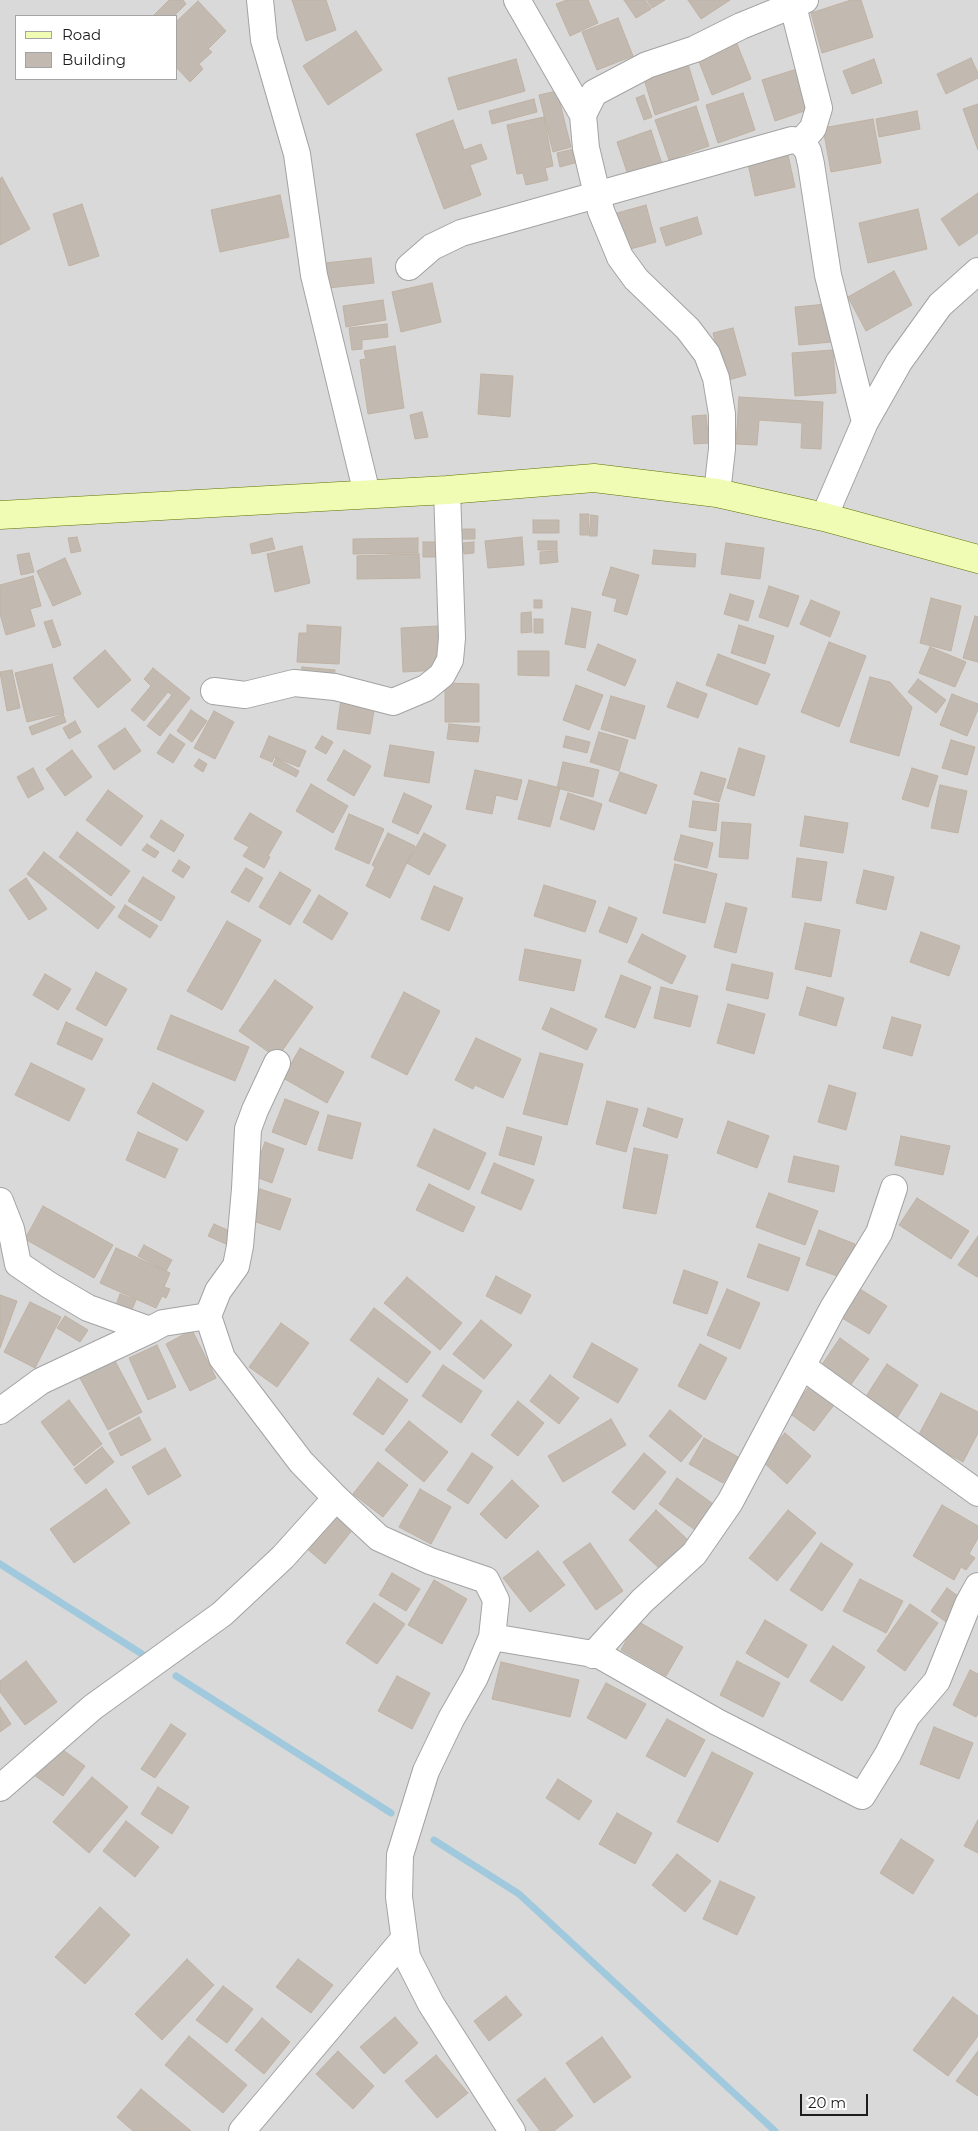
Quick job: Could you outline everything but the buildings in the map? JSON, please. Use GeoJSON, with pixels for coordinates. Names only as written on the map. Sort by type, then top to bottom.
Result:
{"type":"FeatureCollection","features":[{"type":"Feature","properties":{"kind":"main road"},"geometry":{"type":"LineString","coordinates":[[0,515],[447,490],[594,478],[717,493],[976,554]]}},
{"type":"Feature","properties":{"kind":"street"},"geometry":{"type":"LineString","coordinates":[[260,0],[264,40],[297,154],[314,274],[367,494]]}},
{"type":"Feature","properties":{"kind":"street"},"geometry":{"type":"LineString","coordinates":[[517,0],[583,116],[586,148],[597,196],[601,211],[620,256],[636,279],[688,329],[707,354],[716,378],[722,414],[722,449],[717,493]]}},
{"type":"Feature","properties":{"kind":"street"},"geometry":{"type":"LineString","coordinates":[[583,116],[594,93],[647,65],[694,49],[741,26],[799,3],[820,108],[813,128],[801,142]]}},
{"type":"Feature","properties":{"kind":"street"},"geometry":{"type":"LineString","coordinates":[[409,267],[432,247],[461,233],[792,140],[801,142],[808,150],[828,275],[866,422]]}},
{"type":"Feature","properties":{"kind":"street"},"geometry":{"type":"LineString","coordinates":[[824,517],[866,422],[899,362],[940,305],[978,271]]}},
{"type":"Feature","properties":{"kind":"street"},"geometry":{"type":"LineString","coordinates":[[214,691],[245,695],[294,683],[335,687],[393,702],[426,688],[442,675],[450,660],[452,638],[447,490]]}},
{"type":"Feature","properties":{"kind":"street"},"geometry":{"type":"LineString","coordinates":[[277,1063],[248,1129],[244,1208],[236,1266],[218,1291],[208,1316],[222,1358],[301,1462],[336,1498],[379,1538],[430,1561],[486,1580],[496,1600],[492,1637],[474,1678],[451,1719],[426,1772],[400,1854],[399,1896],[407,1956],[431,2004],[512,2131]]}},
{"type":"Feature","properties":{"kind":"street"},"geometry":{"type":"LineString","coordinates":[[593,1655],[642,1601],[694,1554],[730,1502],[833,1308],[879,1233],[894,1188]]}},
{"type":"Feature","properties":{"kind":"street"},"geometry":{"type":"LineString","coordinates":[[0,1201],[11,1229],[9,1268],[50,1286],[88,1308],[150,1330]]}},
{"type":"Feature","properties":{"kind":"street"},"geometry":{"type":"LineString","coordinates":[[0,1411],[41,1381],[163,1323],[208,1316]]}},
{"type":"Feature","properties":{"kind":"street"},"geometry":{"type":"LineString","coordinates":[[802,1366],[978,1493]]}},
{"type":"Feature","properties":{"kind":"street"},"geometry":{"type":"LineString","coordinates":[[0,1788],[93,1707],[222,1614],[283,1557],[336,1498]]}},
{"type":"Feature","properties":{"kind":"street"},"geometry":{"type":"LineString","coordinates":[[492,1637],[599,1656],[717,1722],[862,1796],[888,1754],[908,1716],[937,1681],[968,1604],[978,1586]]}},
{"type":"Feature","properties":{"kind":"street"},"geometry":{"type":"LineString","coordinates":[[242,2131],[404,1939]]}},
{"type":"Feature","properties":{"kind":"shaded area"},"geometry":{"type":"Polygon","coordinates":[[[0,0],[978,0],[978,2131],[0,2131],[0,0]]]}},
{"type":"Feature","properties":{"kind":"waterway"},"geometry":{"type":"LineString","coordinates":[[0,1564],[142,1654]]}},
{"type":"Feature","properties":{"kind":"waterway"},"geometry":{"type":"LineString","coordinates":[[176,1676],[391,1813]]}},
{"type":"Feature","properties":{"kind":"waterway"},"geometry":{"type":"LineString","coordinates":[[434,1840],[519,1894],[775,2131]]}}]}
